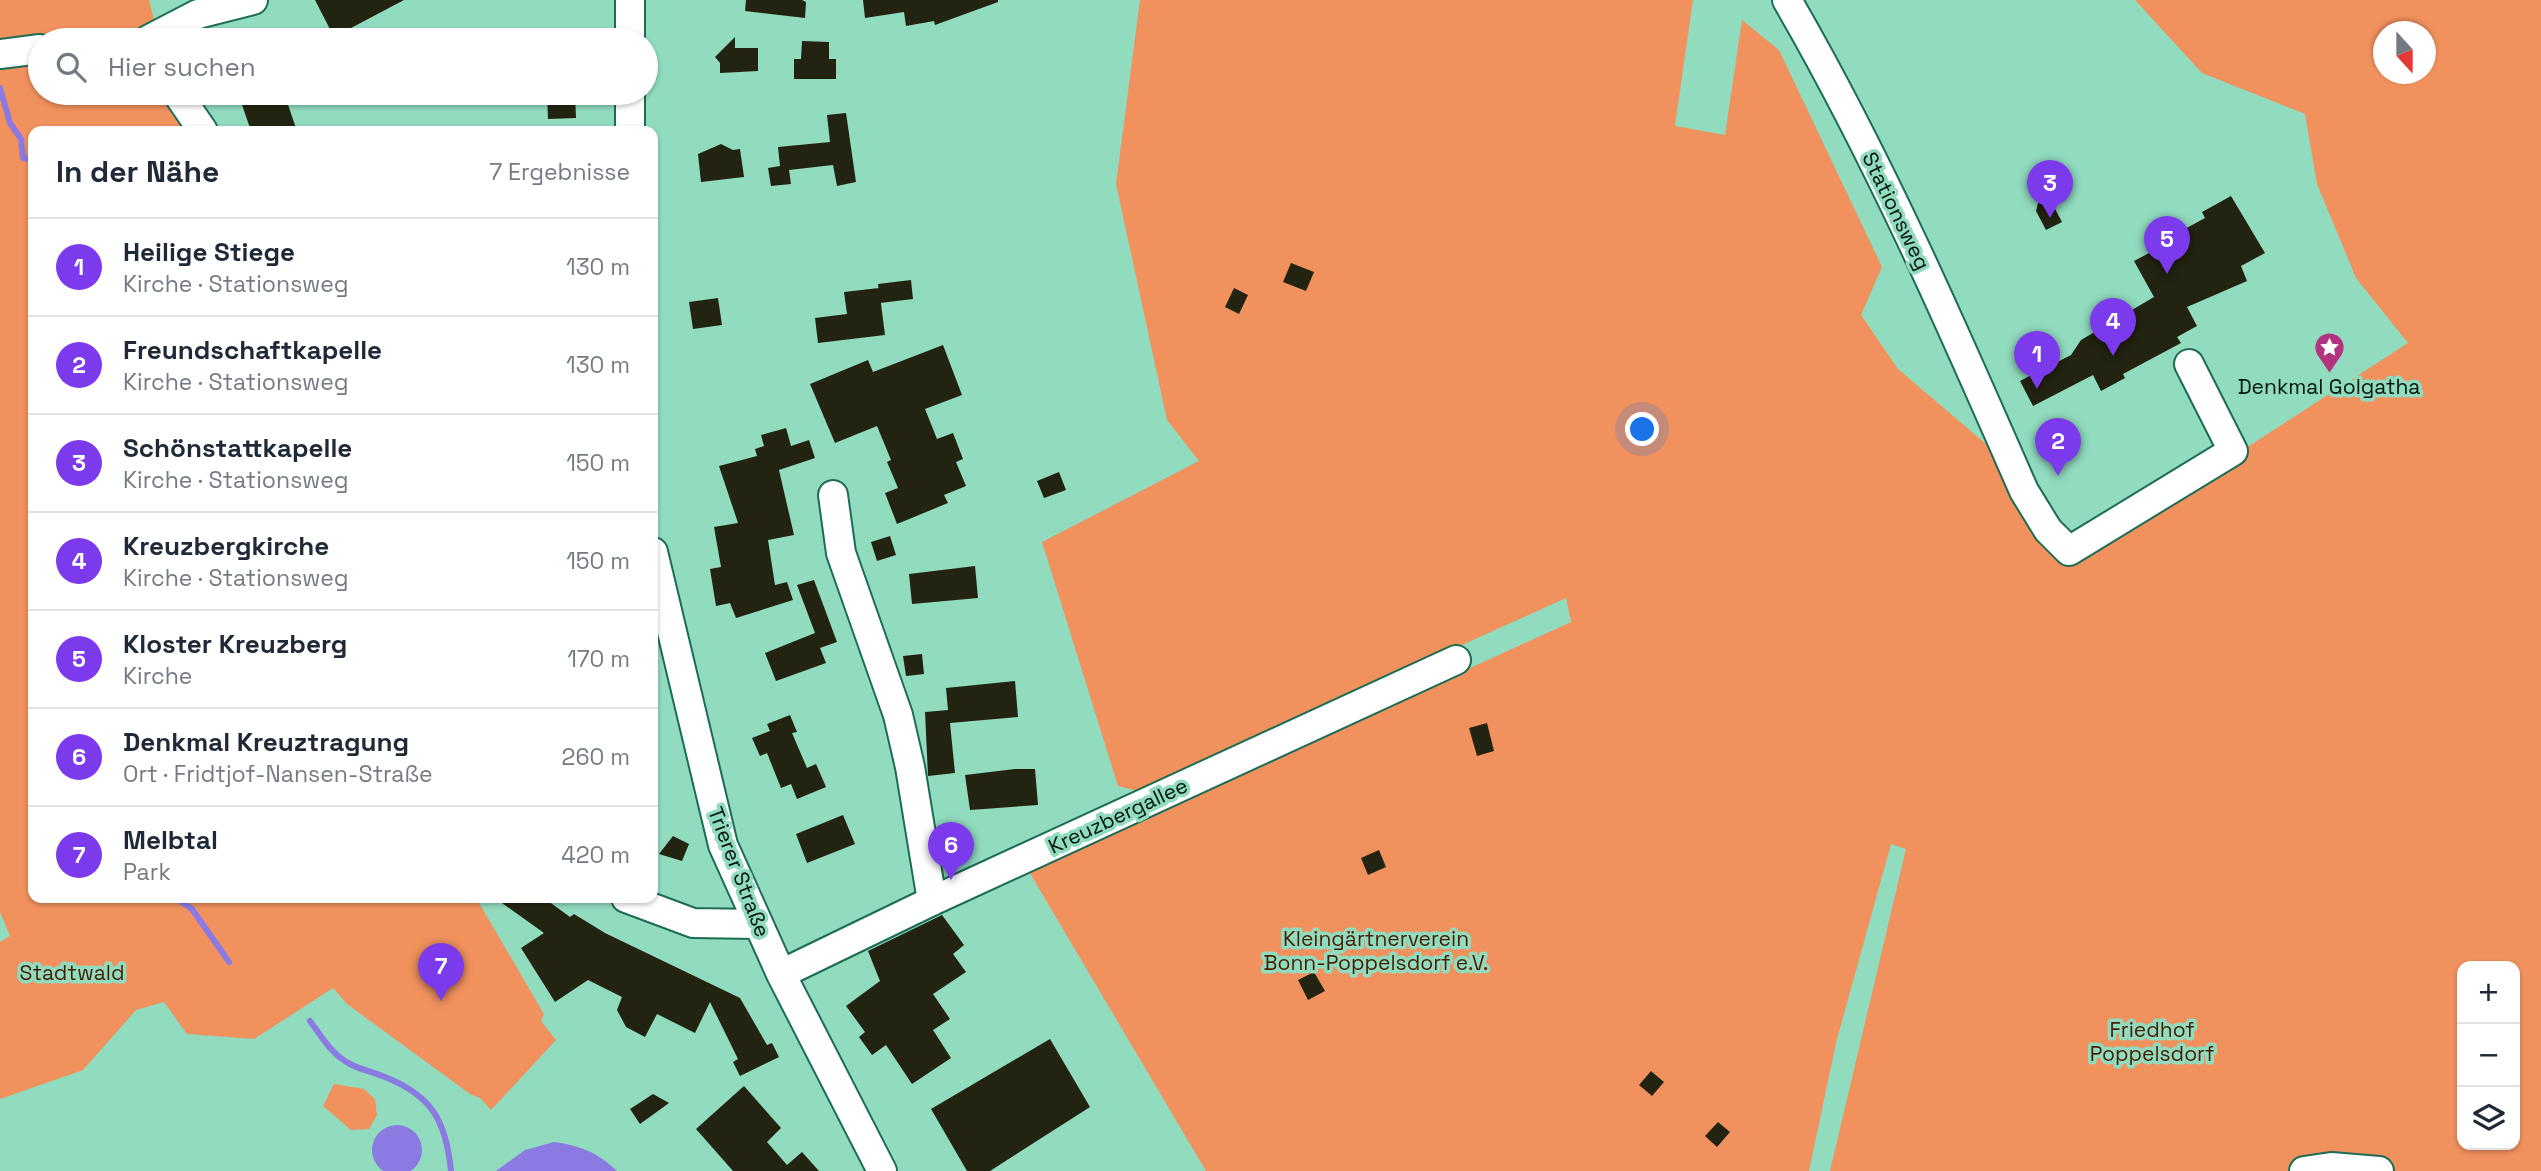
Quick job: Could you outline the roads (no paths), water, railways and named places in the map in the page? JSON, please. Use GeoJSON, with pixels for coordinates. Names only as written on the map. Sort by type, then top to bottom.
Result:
{"type":"FeatureCollection","features":[{"type":"Feature","properties":{"kind":"street"},"geometry":{"type":"LineString","coordinates":[[172,28],[198,14],[253,0]]}},
{"type":"Feature","properties":{"kind":"street"},"geometry":{"type":"LineString","coordinates":[[630,0],[630,28]]}},
{"type":"Feature","properties":{"kind":"street","name":"Stationsweg"},"geometry":{"type":"LineString","coordinates":[[1787,0],[1824,63],[1902,217],[2024,491],[2042,520],[2069,551],[2233,451],[2189,364]]}},
{"type":"Feature","properties":{"kind":"street"},"geometry":{"type":"LineString","coordinates":[[0,54],[28,51]]}},
{"type":"Feature","properties":{"kind":"street"},"geometry":{"type":"LineString","coordinates":[[185,105],[200,126]]}},
{"type":"Feature","properties":{"kind":"street"},"geometry":{"type":"LineString","coordinates":[[630,105],[630,126]]}},
{"type":"Feature","properties":{"kind":"street"},"geometry":{"type":"LineString","coordinates":[[833,495],[841,552],[898,715],[910,767],[932,901]]}},
{"type":"Feature","properties":{"kind":"street","name":"Trierer Straße"},"geometry":{"type":"LineString","coordinates":[[658,574],[711,804],[723,845],[781,974],[882,1171]]}},
{"type":"Feature","properties":{"kind":"street","name":"Kreuzbergallee"},"geometry":{"type":"LineString","coordinates":[[781,974],[932,901],[1457,660]]}},
{"type":"Feature","properties":{"kind":"street"},"geometry":{"type":"LineString","coordinates":[[640,903],[694,923],[757,924]]}},
{"type":"Feature","properties":{"kind":"street"},"geometry":{"type":"LineString","coordinates":[[2304,1171],[2331,1167],[2379,1171]]}},
{"type":"Feature","properties":{"kind":"waterway"},"geometry":{"type":"LineString","coordinates":[[0,88],[10,123],[21,139],[23,158],[28,159]]}},
{"type":"Feature","properties":{"kind":"waterway"},"geometry":{"type":"LineString","coordinates":[[183,903],[192,909],[229,962]]}},
{"type":"Feature","properties":{"kind":"waterway"},"geometry":{"type":"LineString","coordinates":[[310,1021],[338,1056],[354,1066],[401,1084],[426,1102],[441,1125],[451,1171]]}},
{"type":"Feature","properties":{"kind":"place","name":"Schönstattkapelle"},"geometry":{"type":"Point","coordinates":[2050,218]}},
{"type":"Feature","properties":{"kind":"place","name":"Kloster Kreuzberg"},"geometry":{"type":"Point","coordinates":[2167,274]}},
{"type":"Feature","properties":{"kind":"place","name":"Kreuzbergkirche"},"geometry":{"type":"Point","coordinates":[2113,356]}},
{"type":"Feature","properties":{"kind":"place","name":"Denkmal Golgatha"},"geometry":{"type":"Point","coordinates":[2329,374]}},
{"type":"Feature","properties":{"kind":"place","name":"Heilige Stiege"},"geometry":{"type":"Point","coordinates":[2037,389]}},
{"type":"Feature","properties":{"kind":"place","name":"Freundschaftkapelle"},"geometry":{"type":"Point","coordinates":[2058,476]}},
{"type":"Feature","properties":{"kind":"place","name":"Denkmal Kreuztragung"},"geometry":{"type":"Point","coordinates":[951,880]}},
{"type":"Feature","properties":{"kind":"place","name":"Melbtal"},"geometry":{"type":"Point","coordinates":[441,1001]}},
{"type":"Feature","properties":{"kind":"park label","name":"Kleingärtnerverein Bonn-Poppelsdorf e.V."},"geometry":{"type":"Point","coordinates":[1376,951]}},
{"type":"Feature","properties":{"kind":"park label","name":"Stadtwald"},"geometry":{"type":"Point","coordinates":[72,973]}},
{"type":"Feature","properties":{"kind":"park label","name":"Friedhof Poppelsdorf"},"geometry":{"type":"Point","coordinates":[2152,1042]}}]}
